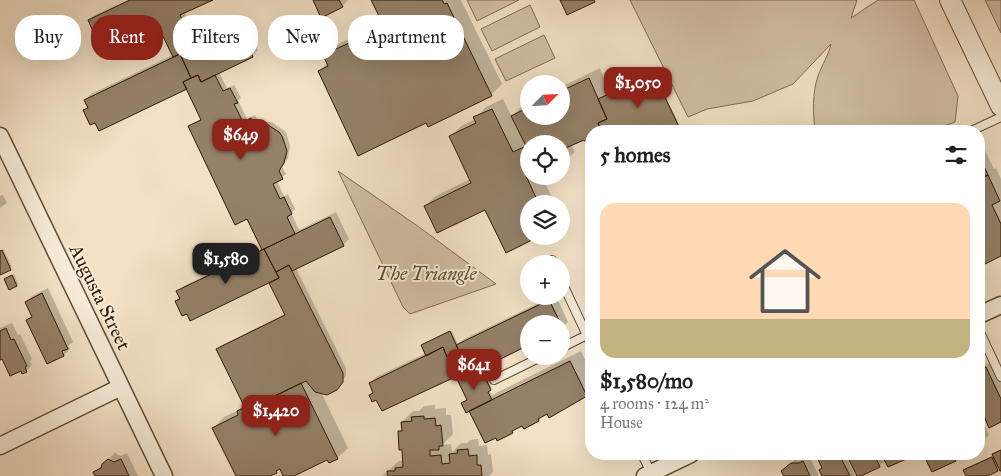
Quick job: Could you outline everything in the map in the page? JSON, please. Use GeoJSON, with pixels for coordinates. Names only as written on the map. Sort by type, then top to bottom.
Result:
{"type":"FeatureCollection","features":[{"type":"Feature","properties":{"kind":"street"},"geometry":{"type":"LineString","coordinates":[[950,0],[1001,106]]}},
{"type":"Feature","properties":{"kind":"street","name":"Augusta Street"},"geometry":{"type":"LineString","coordinates":[[0,136],[164,476]]}},
{"type":"Feature","properties":{"kind":"street"},"geometry":{"type":"LineString","coordinates":[[985,312],[1001,305]]}},
{"type":"Feature","properties":{"kind":"street"},"geometry":{"type":"LineString","coordinates":[[0,446],[121,387]]}},
{"type":"Feature","properties":{"kind":"street"},"geometry":{"type":"LineString","coordinates":[[658,473],[681,460]]}},
{"type":"Feature","properties":{"kind":"lane"},"geometry":{"type":"LineString","coordinates":[[984,125],[1001,117]]}},
{"type":"Feature","properties":{"kind":"lane"},"geometry":{"type":"LineString","coordinates":[[570,299],[585,331]]}},
{"type":"Feature","properties":{"kind":"lane"},"geometry":{"type":"LineString","coordinates":[[570,344],[585,336]]}},
{"type":"Feature","properties":{"kind":"lane"},"geometry":{"type":"LineString","coordinates":[[985,343],[1001,377]]}},
{"type":"Feature","properties":{"kind":"lane"},"geometry":{"type":"LineString","coordinates":[[494,380],[525,365]]}},
{"type":"Feature","properties":{"kind":"lane"},"geometry":{"type":"LineString","coordinates":[[647,460],[658,473]]}},
{"type":"Feature","properties":{"kind":"green space"},"geometry":{"type":"Polygon","coordinates":[[[467,0],[519,0],[477,21],[467,0]]]}},
{"type":"Feature","properties":{"kind":"green space"},"geometry":{"type":"Polygon","coordinates":[[[630,0],[857,0],[851,18],[878,0],[914,0],[958,96],[955,122],[947,125],[814,125],[813,110],[815,90],[818,76],[831,44],[793,84],[753,101],[707,109],[688,117],[630,0]]]}},
{"type":"Feature","properties":{"kind":"green space"},"geometry":{"type":"Polygon","coordinates":[[[985,0],[1001,0],[1001,33],[985,0]]]}},
{"type":"Feature","properties":{"kind":"green space"},"geometry":{"type":"Polygon","coordinates":[[[530,5],[540,27],[492,51],[481,29],[530,5]]]}},
{"type":"Feature","properties":{"kind":"green space"},"geometry":{"type":"Polygon","coordinates":[[[544,35],[555,58],[506,81],[495,59],[544,35]]]}},
{"type":"Feature","properties":{"kind":"green space","name":"The Triangle"},"geometry":{"type":"Polygon","coordinates":[[[338,171],[419,227],[496,284],[410,314],[403,307],[338,171]]]}},
{"type":"Feature","properties":{"kind":"building"},"geometry":{"type":"Polygon","coordinates":[[[130,0],[213,0],[180,15],[173,15],[173,57],[163,36],[163,15],[98,15],[130,0]]]}},
{"type":"Feature","properties":{"kind":"building"},"geometry":{"type":"Polygon","coordinates":[[[313,0],[339,0],[343,7],[327,15],[320,15],[313,0]]]}},
{"type":"Feature","properties":{"kind":"building"},"geometry":{"type":"Polygon","coordinates":[[[371,0],[442,0],[444,4],[447,3],[453,15],[378,15],[371,0]]]}},
{"type":"Feature","properties":{"kind":"building"},"geometry":{"type":"Polygon","coordinates":[[[560,0],[594,0],[595,2],[567,15],[560,0]]]}},
{"type":"Feature","properties":{"kind":"building"},"geometry":{"type":"Polygon","coordinates":[[[464,38],[492,96],[428,127],[426,123],[358,156],[318,71],[328,66],[325,60],[338,60],[338,48],[348,44],[348,60],[464,60],[464,38]]]}},
{"type":"Feature","properties":{"kind":"building"},"geometry":{"type":"Polygon","coordinates":[[[173,57],[173,60],[183,60],[191,78],[183,82],[187,89],[99,131],[95,123],[90,125],[83,110],[88,108],[84,100],[173,57]]]}},
{"type":"Feature","properties":{"kind":"building"},"geometry":{"type":"Polygon","coordinates":[[[183,60],[247,60],[201,82],[198,75],[191,78],[183,60]]]}},
{"type":"Feature","properties":{"kind":"building"},"geometry":{"type":"Polygon","coordinates":[[[198,75],[201,82],[215,75],[223,91],[230,88],[238,103],[234,104],[243,122],[251,118],[254,126],[268,125],[282,136],[287,151],[284,163],[279,171],[283,179],[273,184],[280,199],[284,197],[292,214],[287,217],[295,234],[262,250],[247,219],[235,225],[188,126],[201,120],[183,82],[198,75]]]}},
{"type":"Feature","properties":{"kind":"building"},"geometry":{"type":"Polygon","coordinates":[[[589,78],[607,119],[598,123],[599,125],[585,125],[585,141],[584,140],[570,146],[570,135],[520,135],[511,116],[520,112],[520,125],[570,125],[570,87],[589,78]]]}},
{"type":"Feature","properties":{"kind":"building"},"geometry":{"type":"Polygon","coordinates":[[[643,78],[645,82],[654,78],[678,125],[599,125],[598,123],[607,119],[598,99],[643,78]]]}},
{"type":"Feature","properties":{"kind":"building"},"geometry":{"type":"Polygon","coordinates":[[[492,109],[513,152],[520,149],[520,185],[530,185],[535,195],[520,195],[520,245],[522,245],[506,253],[485,210],[437,233],[424,206],[471,183],[449,136],[476,123],[473,117],[492,109]]]}},
{"type":"Feature","properties":{"kind":"building"},"geometry":{"type":"Polygon","coordinates":[[[988,175],[1000,201],[992,205],[1001,224],[1001,256],[985,264],[985,176],[988,175]]]}},
{"type":"Feature","properties":{"kind":"building"},"geometry":{"type":"Polygon","coordinates":[[[330,217],[344,246],[292,271],[289,265],[276,272],[264,249],[330,217]]]}},
{"type":"Feature","properties":{"kind":"building"},"geometry":{"type":"Polygon","coordinates":[[[264,249],[279,278],[190,321],[187,314],[182,316],[175,301],[180,299],[176,291],[264,249]]]}},
{"type":"Feature","properties":{"kind":"building"},"geometry":{"type":"Polygon","coordinates":[[[2,250],[11,270],[0,275],[0,251],[2,250]]]}},
{"type":"Feature","properties":{"kind":"building"},"geometry":{"type":"Polygon","coordinates":[[[289,265],[343,373],[343,382],[337,390],[327,395],[315,392],[306,381],[246,410],[216,349],[285,315],[269,283],[279,278],[276,272],[289,265]]]}},
{"type":"Feature","properties":{"kind":"building"},"geometry":{"type":"Polygon","coordinates":[[[12,275],[17,286],[9,290],[4,279],[12,275]]]}},
{"type":"Feature","properties":{"kind":"building"},"geometry":{"type":"Polygon","coordinates":[[[42,293],[68,349],[62,351],[64,356],[47,364],[26,320],[32,317],[25,302],[42,293]]]}},
{"type":"Feature","properties":{"kind":"building"},"geometry":{"type":"Polygon","coordinates":[[[539,305],[552,305],[556,315],[520,315],[520,349],[470,374],[456,345],[539,305]]]}},
{"type":"Feature","properties":{"kind":"building"},"geometry":{"type":"Polygon","coordinates":[[[6,328],[11,340],[14,339],[27,366],[25,367],[27,372],[22,374],[21,371],[10,376],[2,359],[0,360],[0,331],[6,328]]]}},
{"type":"Feature","properties":{"kind":"building"},"geometry":{"type":"Polygon","coordinates":[[[450,331],[459,351],[447,357],[443,347],[426,356],[421,345],[450,331]]]}},
{"type":"Feature","properties":{"kind":"building"},"geometry":{"type":"Polygon","coordinates":[[[443,347],[447,357],[459,351],[468,371],[382,411],[376,400],[372,402],[369,395],[373,393],[369,383],[443,347]]]}},
{"type":"Feature","properties":{"kind":"building"},"geometry":{"type":"Polygon","coordinates":[[[570,361],[585,392],[585,397],[549,418],[547,414],[524,429],[522,426],[497,441],[496,438],[485,443],[469,411],[562,365],[570,365],[570,361]]]}},
{"type":"Feature","properties":{"kind":"building"},"geometry":{"type":"Polygon","coordinates":[[[985,367],[1001,399],[1001,422],[989,428],[985,418],[985,367]]]}},
{"type":"Feature","properties":{"kind":"building"},"geometry":{"type":"Polygon","coordinates":[[[468,371],[473,380],[484,375],[491,390],[488,392],[492,400],[466,413],[461,403],[467,400],[456,377],[468,371]]]}},
{"type":"Feature","properties":{"kind":"building"},"geometry":{"type":"Polygon","coordinates":[[[301,383],[338,459],[329,463],[327,460],[294,476],[283,476],[280,469],[276,471],[277,473],[270,476],[236,476],[212,428],[238,415],[237,411],[245,407],[246,410],[301,383]]]}},
{"type":"Feature","properties":{"kind":"building"},"geometry":{"type":"Polygon","coordinates":[[[424,416],[424,419],[435,418],[436,426],[441,425],[443,446],[439,446],[439,450],[430,450],[430,456],[441,455],[442,464],[450,463],[449,454],[458,453],[457,450],[468,449],[469,456],[477,455],[477,465],[481,465],[482,476],[388,476],[387,471],[395,471],[395,468],[403,467],[402,450],[399,450],[398,431],[402,431],[401,422],[412,421],[411,417],[424,416]]]}},
{"type":"Feature","properties":{"kind":"building"},"geometry":{"type":"Polygon","coordinates":[[[1001,450],[1001,471],[1000,471],[992,454],[1001,450]]]}},
{"type":"Feature","properties":{"kind":"building"},"geometry":{"type":"Polygon","coordinates":[[[992,457],[998,471],[988,476],[966,476],[963,470],[992,457]]]}},
{"type":"Feature","properties":{"kind":"building"},"geometry":{"type":"Polygon","coordinates":[[[108,459],[114,462],[121,459],[129,476],[95,476],[93,472],[101,468],[102,464],[108,459]]]}},
{"type":"Feature","properties":{"kind":"building"},"geometry":{"type":"Polygon","coordinates":[[[818,460],[842,460],[850,476],[822,476],[819,470],[822,468],[818,460]]]}},
{"type":"Feature","properties":{"kind":"building"},"geometry":{"type":"Polygon","coordinates":[[[849,460],[877,460],[880,467],[857,476],[849,460]]]}},
{"type":"Feature","properties":{"kind":"building"},"geometry":{"type":"Polygon","coordinates":[[[884,460],[904,460],[888,467],[884,460]]]}},
{"type":"Feature","properties":{"kind":"building"},"geometry":{"type":"Polygon","coordinates":[[[926,460],[956,460],[956,461],[932,472],[926,460]]]}},
{"type":"Feature","properties":{"kind":"building"},"geometry":{"type":"Polygon","coordinates":[[[803,461],[810,476],[784,476],[781,471],[791,463],[803,461]]]}}]}
